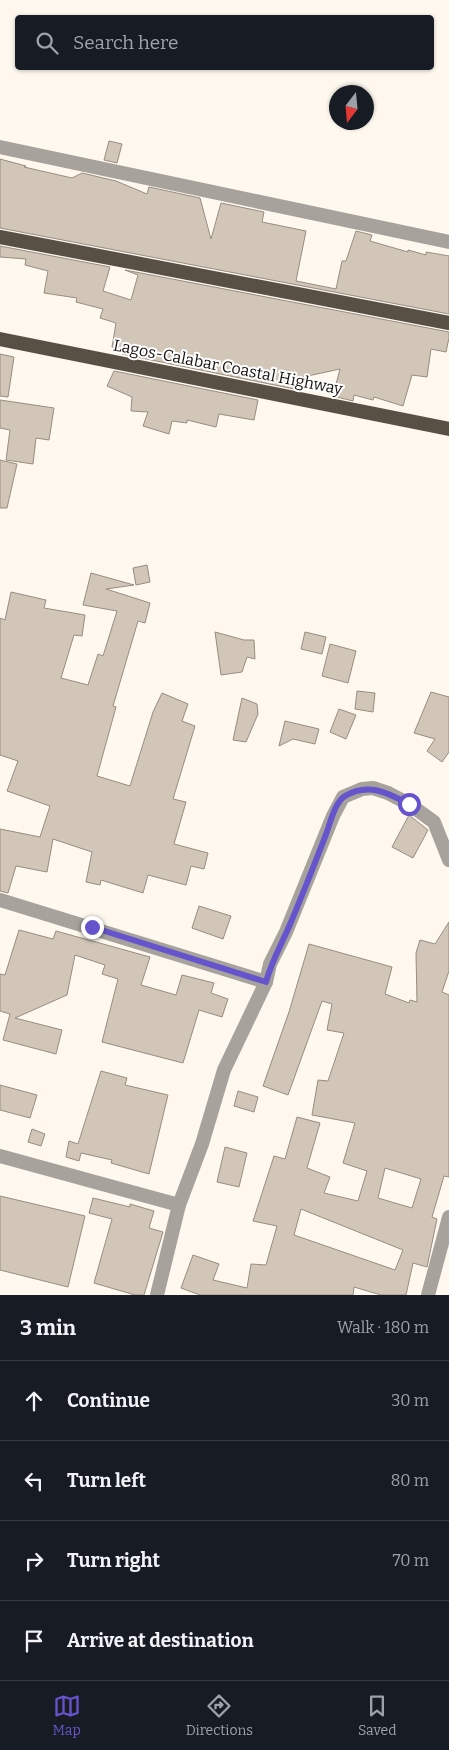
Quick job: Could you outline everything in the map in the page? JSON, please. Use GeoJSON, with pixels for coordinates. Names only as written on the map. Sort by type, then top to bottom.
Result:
{"type":"FeatureCollection","features":[{"type":"Feature","properties":{"kind":"highway"},"geometry":{"type":"LineString","coordinates":[[0,237],[112,256],[449,323]]}},
{"type":"Feature","properties":{"kind":"highway","name":"Lagos-Calabar Coastal Highway"},"geometry":{"type":"LineString","coordinates":[[0,339],[449,429]]}},
{"type":"Feature","properties":{"kind":"street"},"geometry":{"type":"LineString","coordinates":[[0,147],[449,242]]}},
{"type":"Feature","properties":{"kind":"street"},"geometry":{"type":"LineString","coordinates":[[157,1295],[179,1205],[202,1144],[224,1070],[266,982],[270,964],[286,932],[333,816],[343,797],[362,789],[373,788],[388,793],[409,804],[434,822],[449,860]]}},
{"type":"Feature","properties":{"kind":"street"},"geometry":{"type":"LineString","coordinates":[[0,900],[266,982]]}},
{"type":"Feature","properties":{"kind":"street"},"geometry":{"type":"LineString","coordinates":[[0,1156],[179,1205]]}},
{"type":"Feature","properties":{"kind":"street"},"geometry":{"type":"LineString","coordinates":[[428,1295],[449,1217]]}},
{"type":"Feature","properties":{"kind":"building"},"geometry":{"type":"Polygon","coordinates":[[[109,141],[122,144],[117,163],[104,160],[109,141]]]}},
{"type":"Feature","properties":{"kind":"building"},"geometry":{"type":"Polygon","coordinates":[[[0,159],[26,166],[24,167],[72,178],[82,173],[116,181],[147,194],[149,187],[200,198],[211,239],[221,203],[264,212],[262,222],[306,231],[296,281],[336,289],[342,261],[346,261],[356,231],[372,235],[370,241],[408,252],[408,250],[426,255],[426,252],[449,256],[449,314],[0,228],[0,159]]]}},
{"type":"Feature","properties":{"kind":"building"},"geometry":{"type":"Polygon","coordinates":[[[0,246],[110,267],[103,291],[131,300],[138,275],[125,270],[449,332],[446,352],[431,349],[427,377],[412,375],[403,406],[374,397],[373,400],[354,395],[353,401],[333,396],[340,369],[303,377],[307,387],[299,390],[122,354],[124,350],[112,347],[116,323],[100,318],[103,309],[76,302],[77,298],[44,293],[48,271],[25,265],[26,259],[0,257],[0,246]]]}},
{"type":"Feature","properties":{"kind":"building"},"geometry":{"type":"Polygon","coordinates":[[[0,354],[14,357],[8,397],[0,396],[0,354]]]}},
{"type":"Feature","properties":{"kind":"building"},"geometry":{"type":"Polygon","coordinates":[[[114,371],[258,400],[254,420],[219,414],[216,427],[187,420],[187,423],[172,421],[169,434],[143,426],[148,412],[131,411],[132,397],[107,386],[114,371]]]}},
{"type":"Feature","properties":{"kind":"building"},"geometry":{"type":"Polygon","coordinates":[[[0,400],[54,408],[49,440],[36,438],[33,464],[6,460],[10,430],[0,428],[0,400]]]}},
{"type":"Feature","properties":{"kind":"building"},"geometry":{"type":"Polygon","coordinates":[[[0,460],[17,464],[7,508],[0,508],[0,460]]]}},
{"type":"Feature","properties":{"kind":"building"},"geometry":{"type":"Polygon","coordinates":[[[147,565],[150,582],[136,585],[133,568],[147,565]]]}},
{"type":"Feature","properties":{"kind":"building"},"geometry":{"type":"Polygon","coordinates":[[[91,573],[134,585],[106,589],[150,603],[145,623],[138,621],[113,706],[116,707],[97,776],[130,786],[153,712],[162,693],[188,704],[182,721],[195,726],[173,799],[186,802],[174,844],[208,853],[204,869],[191,866],[186,885],[148,875],[143,893],[101,880],[100,885],[86,882],[92,852],[53,839],[47,872],[16,866],[8,893],[0,891],[0,829],[40,837],[50,806],[7,791],[18,761],[0,755],[0,618],[5,620],[11,592],[46,600],[44,608],[85,615],[82,636],[74,635],[61,678],[88,685],[98,654],[103,656],[117,611],[83,605],[91,573]]]}},
{"type":"Feature","properties":{"kind":"building"},"geometry":{"type":"Polygon","coordinates":[[[215,632],[244,640],[254,640],[255,659],[247,657],[242,672],[221,675],[215,632]]]}},
{"type":"Feature","properties":{"kind":"building"},"geometry":{"type":"Polygon","coordinates":[[[305,632],[326,637],[322,654],[301,649],[305,632]]]}},
{"type":"Feature","properties":{"kind":"building"},"geometry":{"type":"Polygon","coordinates":[[[330,644],[356,651],[348,683],[322,676],[330,644]]]}},
{"type":"Feature","properties":{"kind":"building"},"geometry":{"type":"Polygon","coordinates":[[[357,691],[375,693],[373,712],[355,709],[357,691]]]}},
{"type":"Feature","properties":{"kind":"building"},"geometry":{"type":"Polygon","coordinates":[[[431,692],[449,697],[449,752],[442,762],[427,751],[435,739],[414,733],[431,692]]]}},
{"type":"Feature","properties":{"kind":"building"},"geometry":{"type":"Polygon","coordinates":[[[242,698],[257,704],[258,714],[246,742],[233,740],[242,698]]]}},
{"type":"Feature","properties":{"kind":"building"},"geometry":{"type":"Polygon","coordinates":[[[339,709],[356,715],[346,739],[330,732],[339,709]]]}},
{"type":"Feature","properties":{"kind":"building"},"geometry":{"type":"Polygon","coordinates":[[[285,721],[319,729],[315,744],[293,739],[279,746],[285,721]]]}},
{"type":"Feature","properties":{"kind":"building"},"geometry":{"type":"Polygon","coordinates":[[[409,815],[428,830],[413,858],[392,847],[409,815]]]}},
{"type":"Feature","properties":{"kind":"building"},"geometry":{"type":"Polygon","coordinates":[[[199,906],[231,916],[223,939],[192,928],[199,906]]]}},
{"type":"Feature","properties":{"kind":"building"},"geometry":{"type":"Polygon","coordinates":[[[449,922],[449,971],[442,992],[449,995],[449,1177],[444,1176],[432,1217],[437,1219],[427,1267],[413,1263],[406,1295],[381,1295],[354,1287],[353,1295],[200,1295],[181,1288],[193,1255],[219,1264],[213,1280],[247,1288],[251,1264],[266,1265],[277,1226],[253,1221],[274,1156],[285,1159],[297,1117],[320,1123],[307,1168],[330,1177],[324,1193],[358,1201],[367,1171],[343,1163],[355,1123],[312,1115],[318,1080],[328,1081],[344,1033],[327,1030],[332,1004],[322,1001],[288,1095],[263,1086],[289,1012],[309,944],[392,967],[385,994],[409,1003],[410,1000],[417,1002],[416,953],[420,940],[435,944],[449,922]],[[385,1168],[378,1198],[412,1208],[421,1179],[385,1168]],[[301,1209],[294,1235],[395,1270],[403,1250],[301,1209]]]}},
{"type":"Feature","properties":{"kind":"building"},"geometry":{"type":"Polygon","coordinates":[[[19,930],[53,939],[56,931],[150,957],[141,985],[176,995],[182,975],[214,983],[211,993],[228,999],[222,1017],[199,1010],[183,1063],[102,1042],[118,979],[102,974],[105,965],[75,955],[67,995],[15,1018],[62,1030],[56,1054],[3,1040],[10,1014],[0,1011],[0,974],[5,975],[19,930]]]}},
{"type":"Feature","properties":{"kind":"building"},"geometry":{"type":"Polygon","coordinates":[[[101,1071],[127,1078],[125,1085],[168,1095],[149,1174],[111,1163],[112,1160],[81,1153],[79,1161],[66,1157],[69,1141],[78,1144],[101,1071]]]}},
{"type":"Feature","properties":{"kind":"building"},"geometry":{"type":"Polygon","coordinates":[[[0,1085],[37,1095],[30,1118],[0,1110],[0,1085]]]}},
{"type":"Feature","properties":{"kind":"building"},"geometry":{"type":"Polygon","coordinates":[[[238,1091],[258,1097],[254,1112],[234,1106],[238,1091]]]}},
{"type":"Feature","properties":{"kind":"building"},"geometry":{"type":"Polygon","coordinates":[[[32,1129],[45,1134],[41,1146],[28,1142],[32,1129]]]}},
{"type":"Feature","properties":{"kind":"building"},"geometry":{"type":"Polygon","coordinates":[[[225,1147],[247,1153],[239,1187],[217,1182],[225,1147]]]}},
{"type":"Feature","properties":{"kind":"building"},"geometry":{"type":"Polygon","coordinates":[[[0,1196],[85,1216],[68,1287],[0,1270],[0,1196]]]}},
{"type":"Feature","properties":{"kind":"building"},"geometry":{"type":"Polygon","coordinates":[[[93,1198],[130,1207],[130,1204],[154,1211],[149,1228],[163,1232],[144,1295],[135,1295],[94,1283],[112,1219],[89,1213],[93,1198]]]}},
{"type":"Feature","properties":{"kind":"route"},"geometry":{"type":"LineString","coordinates":[[92,927],[266,982],[270,964],[286,932],[310,877],[333,816],[343,797],[362,789],[373,788],[388,793],[409,804]]}}]}
